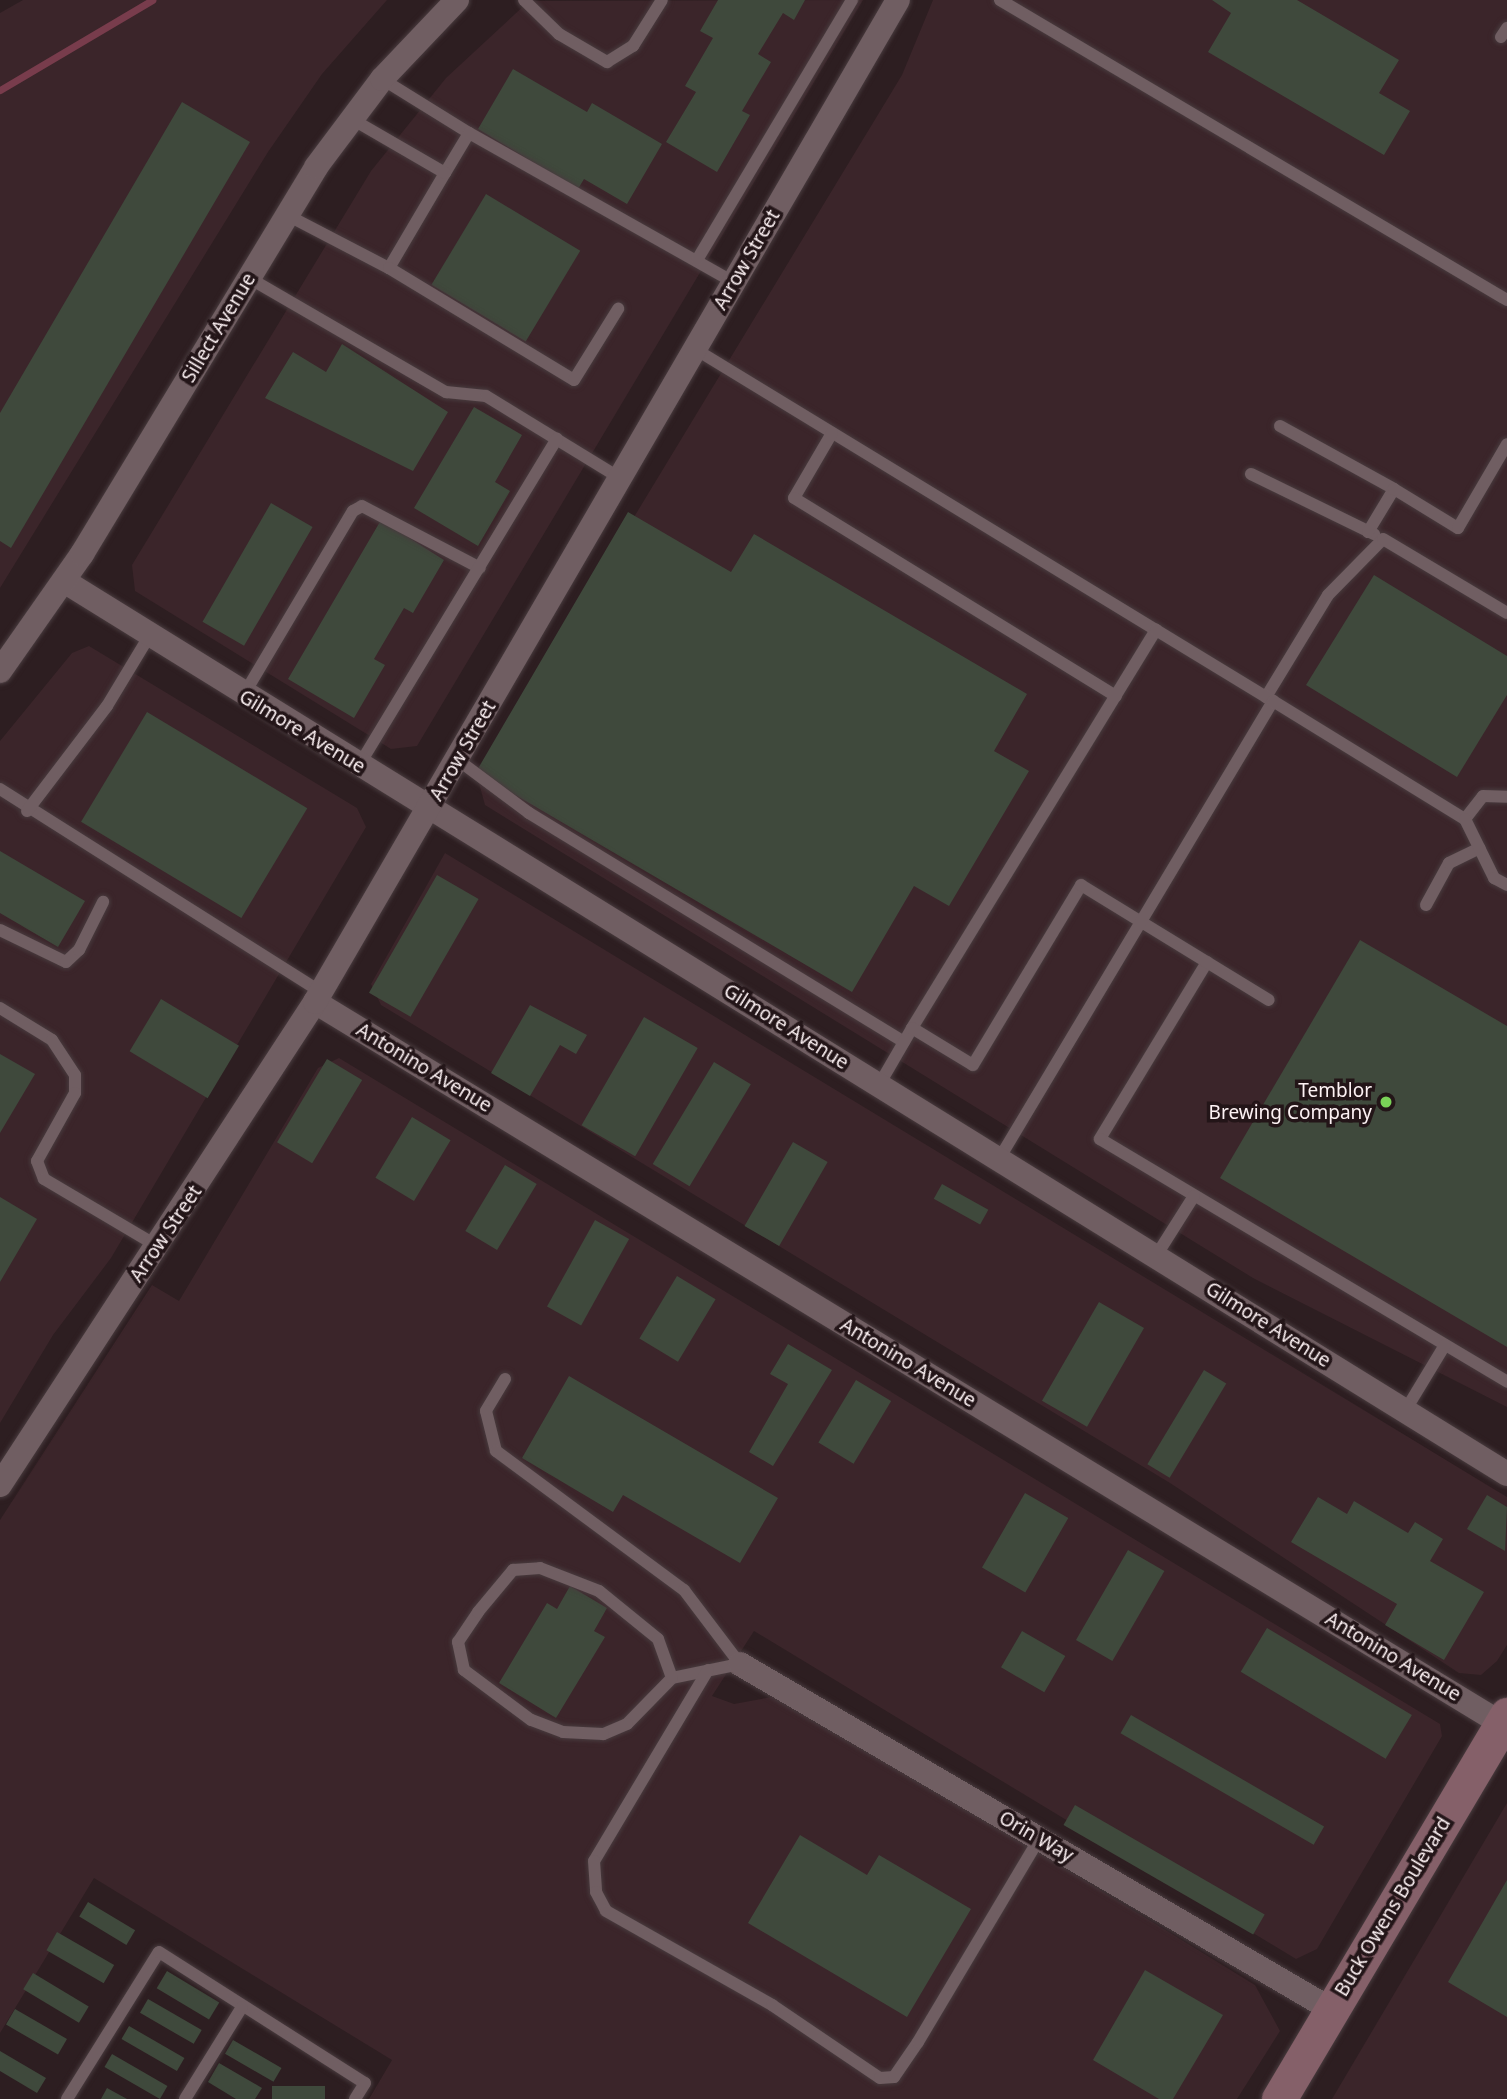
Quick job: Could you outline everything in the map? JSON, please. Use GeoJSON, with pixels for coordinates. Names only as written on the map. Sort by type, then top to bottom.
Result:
{"type":"FeatureCollection","features":[{"type":"Feature","properties":{"kind":"main road","name":"Buck Owens Boulevard"},"geometry":{"type":"LineString","coordinates":[[1279,2099],[1504,1719]]}},
{"type":"Feature","properties":{"kind":"street","name":"Sillect Avenue"},"geometry":{"type":"LineString","coordinates":[[0,671],[64,581],[287,215],[350,118],[382,79],[457,0]]}},
{"type":"Feature","properties":{"kind":"street","name":"Arrow Street"},"geometry":{"type":"LineString","coordinates":[[0,1485],[58,1388],[159,1247],[318,997],[458,761],[898,0]]}},
{"type":"Feature","properties":{"kind":"street","name":"Gilmore Avenue"},"geometry":{"type":"LineString","coordinates":[[64,581],[148,638],[358,766],[431,807],[1507,1474]]}},
{"type":"Feature","properties":{"kind":"street","name":"Antonino Avenue"},"geometry":{"type":"LineString","coordinates":[[318,997],[1504,1719]]}},
{"type":"Feature","properties":{"kind":"street","name":"Orin Way"},"geometry":{"type":"LineString","coordinates":[[740,1664],[1332,2010]]}},
{"type":"Feature","properties":{"kind":"lane"},"geometry":{"type":"LineString","coordinates":[[524,0],[559,34],[607,62],[633,46],[662,0]]}},
{"type":"Feature","properties":{"kind":"lane"},"geometry":{"type":"LineString","coordinates":[[697,260],[852,0]]}},
{"type":"Feature","properties":{"kind":"lane"},"geometry":{"type":"LineString","coordinates":[[1000,0],[1507,300]]}},
{"type":"Feature","properties":{"kind":"lane"},"geometry":{"type":"LineString","coordinates":[[382,79],[469,133],[733,282]]}},
{"type":"Feature","properties":{"kind":"lane"},"geometry":{"type":"LineString","coordinates":[[350,118],[445,173]]}},
{"type":"Feature","properties":{"kind":"lane"},"geometry":{"type":"LineString","coordinates":[[389,268],[469,133]]}},
{"type":"Feature","properties":{"kind":"lane"},"geometry":{"type":"LineString","coordinates":[[287,215],[389,268],[574,380],[618,309]]}},
{"type":"Feature","properties":{"kind":"lane"},"geometry":{"type":"LineString","coordinates":[[249,278],[446,392],[486,396],[621,478]]}},
{"type":"Feature","properties":{"kind":"lane"},"geometry":{"type":"LineString","coordinates":[[695,349],[1465,819],[1480,848],[1506,882]]}},
{"type":"Feature","properties":{"kind":"lane"},"geometry":{"type":"LineString","coordinates":[[1280,426],[1458,528],[1507,444]]}},
{"type":"Feature","properties":{"kind":"lane"},"geometry":{"type":"LineString","coordinates":[[832,433],[794,498],[1116,696]]}},
{"type":"Feature","properties":{"kind":"lane"},"geometry":{"type":"LineString","coordinates":[[358,766],[557,439]]}},
{"type":"Feature","properties":{"kind":"lane"},"geometry":{"type":"LineString","coordinates":[[1251,474],[1383,539],[1507,613]]}},
{"type":"Feature","properties":{"kind":"lane"},"geometry":{"type":"LineString","coordinates":[[1368,532],[1394,489]]}},
{"type":"Feature","properties":{"kind":"lane"},"geometry":{"type":"LineString","coordinates":[[243,696],[353,511],[362,506],[480,568]]}},
{"type":"Feature","properties":{"kind":"lane"},"geometry":{"type":"LineString","coordinates":[[999,1160],[1141,922],[1328,595],[1383,539]]}},
{"type":"Feature","properties":{"kind":"lane"},"geometry":{"type":"LineString","coordinates":[[879,1085],[1156,630]]}},
{"type":"Feature","properties":{"kind":"lane"},"geometry":{"type":"LineString","coordinates":[[27,811],[107,706],[148,638]]}},
{"type":"Feature","properties":{"kind":"lane"},"geometry":{"type":"LineString","coordinates":[[458,761],[529,813],[904,1042]]}},
{"type":"Feature","properties":{"kind":"lane"},"geometry":{"type":"LineString","coordinates":[[0,789],[27,811],[318,997]]}},
{"type":"Feature","properties":{"kind":"lane"},"geometry":{"type":"LineString","coordinates":[[1465,819],[1483,796],[1507,797]]}},
{"type":"Feature","properties":{"kind":"lane"},"geometry":{"type":"LineString","coordinates":[[1426,905],[1449,863],[1480,848]]}},
{"type":"Feature","properties":{"kind":"lane"},"geometry":{"type":"LineString","coordinates":[[912,1028],[973,1065],[1082,885],[1269,1000]]}},
{"type":"Feature","properties":{"kind":"lane"},"geometry":{"type":"LineString","coordinates":[[0,930],[66,962],[79,950],[103,902]]}},
{"type":"Feature","properties":{"kind":"lane"},"geometry":{"type":"LineString","coordinates":[[1207,962],[1100,1139],[1507,1382]]}},
{"type":"Feature","properties":{"kind":"lane"},"geometry":{"type":"LineString","coordinates":[[0,1008],[52,1040],[75,1075],[75,1093],[37,1161],[44,1179],[159,1247]]}},
{"type":"Feature","properties":{"kind":"lane"},"geometry":{"type":"LineString","coordinates":[[1156,1256],[1194,1196]]}},
{"type":"Feature","properties":{"kind":"lane"},"geometry":{"type":"LineString","coordinates":[[1405,1410],[1445,1345]]}},
{"type":"Feature","properties":{"kind":"lane"},"geometry":{"type":"LineString","coordinates":[[505,1379],[486,1411],[496,1451],[684,1590],[740,1664],[672,1678],[627,1724],[603,1734],[563,1732],[530,1720],[464,1670],[458,1642],[513,1570],[540,1568],[599,1591],[658,1639],[672,1678]]}},
{"type":"Feature","properties":{"kind":"lane"},"geometry":{"type":"LineString","coordinates":[[708,1670],[594,1861],[596,1892],[606,1911],[772,2005],[880,2078],[894,2077],[918,2042],[1039,1839]]}},
{"type":"Feature","properties":{"kind":"lane"},"geometry":{"type":"LineString","coordinates":[[67,2099],[159,1952],[365,2083],[355,2099]]}},
{"type":"Feature","properties":{"kind":"lane"},"geometry":{"type":"LineString","coordinates":[[185,2099],[242,2007]]}},
{"type":"Feature","properties":{"kind":"shaded area"},"geometry":{"type":"Polygon","coordinates":[[[23,0],[387,0],[322,74],[268,152],[0,588],[0,13],[23,0]]]}},
{"type":"Feature","properties":{"kind":"shaded area"},"geometry":{"type":"Polygon","coordinates":[[[863,0],[417,746],[391,749],[135,591],[132,565],[371,171],[446,78],[529,1],[863,0]]]}},
{"type":"Feature","properties":{"kind":"shaded area"},"geometry":{"type":"Polygon","coordinates":[[[933,0],[1507,0],[1507,1407],[1253,1278],[485,805],[477,776],[902,75],[933,0]]]}},
{"type":"Feature","properties":{"kind":"shaded area"},"geometry":{"type":"Polygon","coordinates":[[[89,646],[357,808],[366,827],[111,1258],[53,1335],[0,1423],[0,741],[72,653],[89,646]]]}},
{"type":"Feature","properties":{"kind":"shaded area"},"geometry":{"type":"Polygon","coordinates":[[[445,853],[1507,1497],[1507,1645],[1497,1661],[1481,1675],[1459,1673],[1170,1483],[381,1005],[371,984],[445,853]]]}},
{"type":"Feature","properties":{"kind":"shaded area"},"geometry":{"type":"Polygon","coordinates":[[[339,1058],[1440,1724],[1442,1736],[1317,1949],[1296,1959],[754,1631],[712,1696],[734,1704],[782,1695],[1255,1985],[1280,2031],[1237,2099],[369,2099],[392,2060],[94,1878],[0,2033],[0,1520],[152,1285],[179,1301],[318,1068],[339,1058]]]}},
{"type":"Feature","properties":{"kind":"shaded area"},"geometry":{"type":"Polygon","coordinates":[[[1507,1803],[1507,2099],[1332,2099],[1507,1803]]]}},
{"type":"Feature","properties":{"kind":"building"},"geometry":{"type":"Polygon","coordinates":[[[718,0],[805,0],[794,20],[783,13],[758,54],[771,62],[742,111],[750,115],[717,172],[666,142],[696,92],[685,86],[713,38],[700,31],[718,0]]]}},
{"type":"Feature","properties":{"kind":"building"},"geometry":{"type":"Polygon","coordinates":[[[1212,0],[1297,0],[1399,60],[1379,93],[1410,111],[1384,155],[1208,52],[1231,13],[1212,0]]]}},
{"type":"Feature","properties":{"kind":"building"},"geometry":{"type":"Polygon","coordinates":[[[513,69],[587,112],[592,103],[662,144],[627,204],[584,179],[578,189],[478,129],[513,69]]]}},
{"type":"Feature","properties":{"kind":"building"},"geometry":{"type":"Polygon","coordinates":[[[182,102],[250,142],[11,548],[0,541],[0,413],[182,102]]]}},
{"type":"Feature","properties":{"kind":"building"},"geometry":{"type":"Polygon","coordinates":[[[486,194],[580,251],[526,342],[431,285],[486,194]]]}},
{"type":"Feature","properties":{"kind":"building"},"geometry":{"type":"Polygon","coordinates":[[[342,344],[448,412],[413,471],[265,398],[293,352],[326,372],[342,344]]]}},
{"type":"Feature","properties":{"kind":"building"},"geometry":{"type":"Polygon","coordinates":[[[474,407],[522,435],[495,482],[510,491],[478,546],[414,508],[474,407]]]}},
{"type":"Feature","properties":{"kind":"building"},"geometry":{"type":"Polygon","coordinates":[[[271,503],[313,527],[244,646],[203,622],[271,503]]]}},
{"type":"Feature","properties":{"kind":"building"},"geometry":{"type":"Polygon","coordinates":[[[628,512],[731,572],[754,534],[1027,694],[994,751],[1029,771],[949,906],[914,886],[852,992],[476,772],[628,512]]]}},
{"type":"Feature","properties":{"kind":"building"},"geometry":{"type":"Polygon","coordinates":[[[381,520],[444,560],[413,613],[404,608],[374,659],[385,665],[354,718],[288,679],[381,520]]]}},
{"type":"Feature","properties":{"kind":"building"},"geometry":{"type":"Polygon","coordinates":[[[1374,575],[1507,656],[1507,695],[1457,777],[1306,685],[1374,575]]]}},
{"type":"Feature","properties":{"kind":"building"},"geometry":{"type":"Polygon","coordinates":[[[147,712],[307,808],[241,918],[81,822],[147,712]]]}},
{"type":"Feature","properties":{"kind":"building"},"geometry":{"type":"Polygon","coordinates":[[[0,851],[85,901],[58,947],[0,913],[0,851]]]}},
{"type":"Feature","properties":{"kind":"building"},"geometry":{"type":"Polygon","coordinates":[[[437,875],[479,899],[411,1017],[369,993],[437,875]]]}},
{"type":"Feature","properties":{"kind":"building","name":"Temblor Brewing Company"},"geometry":{"type":"Polygon","coordinates":[[[1360,940],[1507,1026],[1507,1347],[1220,1178],[1360,940]]]}},
{"type":"Feature","properties":{"kind":"building"},"geometry":{"type":"Polygon","coordinates":[[[161,999],[239,1046],[208,1098],[130,1051],[161,999]]]}},
{"type":"Feature","properties":{"kind":"building"},"geometry":{"type":"Polygon","coordinates":[[[530,1005],[587,1035],[576,1054],[560,1045],[530,1096],[491,1073],[530,1005]]]}},
{"type":"Feature","properties":{"kind":"building"},"geometry":{"type":"Polygon","coordinates":[[[644,1017],[698,1048],[635,1156],[582,1125],[644,1017]]]}},
{"type":"Feature","properties":{"kind":"building"},"geometry":{"type":"Polygon","coordinates":[[[0,1054],[35,1074],[0,1133],[0,1054]]]}},
{"type":"Feature","properties":{"kind":"building"},"geometry":{"type":"Polygon","coordinates":[[[327,1059],[362,1080],[312,1163],[277,1142],[327,1059]]]}},
{"type":"Feature","properties":{"kind":"building"},"geometry":{"type":"Polygon","coordinates":[[[714,1062],[751,1084],[690,1186],[653,1164],[714,1062]]]}},
{"type":"Feature","properties":{"kind":"building"},"geometry":{"type":"Polygon","coordinates":[[[412,1117],[451,1140],[414,1201],[375,1178],[412,1117]]]}},
{"type":"Feature","properties":{"kind":"building"},"geometry":{"type":"Polygon","coordinates":[[[793,1142],[828,1162],[779,1246],[744,1226],[793,1142]]]}},
{"type":"Feature","properties":{"kind":"building"},"geometry":{"type":"Polygon","coordinates":[[[505,1165],[537,1184],[497,1250],[465,1231],[505,1165]]]}},
{"type":"Feature","properties":{"kind":"building"},"geometry":{"type":"Polygon","coordinates":[[[942,1184],[988,1210],[980,1225],[934,1199],[942,1184]]]}},
{"type":"Feature","properties":{"kind":"building"},"geometry":{"type":"Polygon","coordinates":[[[0,1197],[37,1219],[0,1282],[0,1197]]]}},
{"type":"Feature","properties":{"kind":"building"},"geometry":{"type":"Polygon","coordinates":[[[595,1220],[629,1239],[581,1325],[547,1307],[595,1220]]]}},
{"type":"Feature","properties":{"kind":"building"},"geometry":{"type":"Polygon","coordinates":[[[677,1276],[716,1299],[678,1362],[639,1339],[677,1276]]]}},
{"type":"Feature","properties":{"kind":"building"},"geometry":{"type":"Polygon","coordinates":[[[1099,1302],[1144,1328],[1087,1427],[1042,1401],[1099,1302]]]}},
{"type":"Feature","properties":{"kind":"building"},"geometry":{"type":"Polygon","coordinates":[[[788,1344],[832,1370],[773,1466],[749,1452],[788,1384],[770,1374],[788,1344]]]}},
{"type":"Feature","properties":{"kind":"building"},"geometry":{"type":"Polygon","coordinates":[[[1204,1370],[1226,1383],[1170,1478],[1147,1464],[1204,1370]]]}},
{"type":"Feature","properties":{"kind":"building"},"geometry":{"type":"Polygon","coordinates":[[[569,1376],[778,1498],[740,1563],[623,1495],[613,1512],[522,1458],[569,1376]]]}},
{"type":"Feature","properties":{"kind":"building"},"geometry":{"type":"Polygon","coordinates":[[[856,1380],[891,1401],[854,1464],[818,1443],[856,1380]]]}},
{"type":"Feature","properties":{"kind":"building"},"geometry":{"type":"Polygon","coordinates":[[[1025,1493],[1068,1518],[1025,1592],[982,1567],[1025,1493]]]}},
{"type":"Feature","properties":{"kind":"building"},"geometry":{"type":"Polygon","coordinates":[[[1487,1495],[1507,1507],[1505,1551],[1467,1529],[1487,1495]]]}},
{"type":"Feature","properties":{"kind":"building"},"geometry":{"type":"Polygon","coordinates":[[[1318,1497],[1347,1514],[1354,1501],[1408,1533],[1415,1522],[1443,1539],[1430,1561],[1484,1592],[1444,1660],[1385,1625],[1397,1604],[1291,1542],[1318,1497]]]}},
{"type":"Feature","properties":{"kind":"building"},"geometry":{"type":"Polygon","coordinates":[[[1128,1550],[1164,1571],[1112,1661],[1076,1640],[1128,1550]]]}},
{"type":"Feature","properties":{"kind":"building"},"geometry":{"type":"Polygon","coordinates":[[[570,1586],[607,1608],[594,1631],[605,1637],[556,1718],[499,1683],[547,1603],[557,1609],[570,1586]]]}},
{"type":"Feature","properties":{"kind":"building"},"geometry":{"type":"Polygon","coordinates":[[[1267,1628],[1412,1715],[1386,1759],[1241,1672],[1267,1628]]]}},
{"type":"Feature","properties":{"kind":"building"},"geometry":{"type":"Polygon","coordinates":[[[1022,1631],[1065,1656],[1044,1692],[1001,1667],[1022,1631]]]}},
{"type":"Feature","properties":{"kind":"building"},"geometry":{"type":"Polygon","coordinates":[[[1131,1715],[1324,1826],[1314,1845],[1120,1733],[1131,1715]]]}},
{"type":"Feature","properties":{"kind":"building"},"geometry":{"type":"Polygon","coordinates":[[[1075,1805],[1265,1914],[1253,1934],[1064,1825],[1075,1805]]]}},
{"type":"Feature","properties":{"kind":"building"},"geometry":{"type":"Polygon","coordinates":[[[800,1835],[867,1875],[879,1855],[971,1909],[907,2017],[748,1923],[800,1835]]]}},
{"type":"Feature","properties":{"kind":"building"},"geometry":{"type":"Polygon","coordinates":[[[1507,1880],[1507,2017],[1448,1982],[1507,1880]]]}},
{"type":"Feature","properties":{"kind":"building"},"geometry":{"type":"Polygon","coordinates":[[[88,1902],[135,1930],[126,1945],[79,1917],[88,1902]]]}},
{"type":"Feature","properties":{"kind":"building"},"geometry":{"type":"Polygon","coordinates":[[[57,1932],[114,1965],[104,1983],[46,1950],[57,1932]]]}},
{"type":"Feature","properties":{"kind":"building"},"geometry":{"type":"Polygon","coordinates":[[[1145,1970],[1223,2015],[1173,2099],[1159,2099],[1093,2060],[1145,1970]]]}},
{"type":"Feature","properties":{"kind":"building"},"geometry":{"type":"Polygon","coordinates":[[[167,1971],[219,2002],[209,2020],[157,1988],[167,1971]]]}},
{"type":"Feature","properties":{"kind":"building"},"geometry":{"type":"Polygon","coordinates":[[[33,1973],[89,2006],[79,2023],[23,1989],[33,1973]]]}},
{"type":"Feature","properties":{"kind":"building"},"geometry":{"type":"Polygon","coordinates":[[[148,1999],[202,2030],[194,2044],[140,2013],[148,1999]]]}},
{"type":"Feature","properties":{"kind":"building"},"geometry":{"type":"Polygon","coordinates":[[[15,2009],[67,2039],[58,2055],[6,2025],[15,2009]]]}},
{"type":"Feature","properties":{"kind":"building"},"geometry":{"type":"Polygon","coordinates":[[[129,2026],[184,2058],[177,2071],[122,2039],[129,2026]]]}},
{"type":"Feature","properties":{"kind":"building"},"geometry":{"type":"Polygon","coordinates":[[[233,2040],[281,2068],[273,2082],[225,2054],[233,2040]]]}},
{"type":"Feature","properties":{"kind":"building"},"geometry":{"type":"Polygon","coordinates":[[[0,2051],[46,2078],[37,2093],[0,2071],[0,2051]]]}},
{"type":"Feature","properties":{"kind":"building"},"geometry":{"type":"Polygon","coordinates":[[[112,2054],[167,2086],[160,2099],[105,2067],[112,2054]]]}},
{"type":"Feature","properties":{"kind":"building"},"geometry":{"type":"Polygon","coordinates":[[[219,2063],[262,2088],[255,2099],[236,2099],[208,2082],[219,2063]]]}},
{"type":"Feature","properties":{"kind":"building"},"geometry":{"type":"Polygon","coordinates":[[[272,2086],[325,2086],[325,2099],[272,2099],[272,2086]]]}},
{"type":"Feature","properties":{"kind":"building"},"geometry":{"type":"Polygon","coordinates":[[[107,2088],[127,2099],[101,2099],[107,2088]]]}},
{"type":"Feature","properties":{"kind":"waterway"},"geometry":{"type":"LineString","coordinates":[[0,90],[152,0]]}},
{"type":"Feature","properties":{"kind":"place","name":"Temblor Brewing Company"},"geometry":{"type":"Point","coordinates":[1386,1102]}}]}
